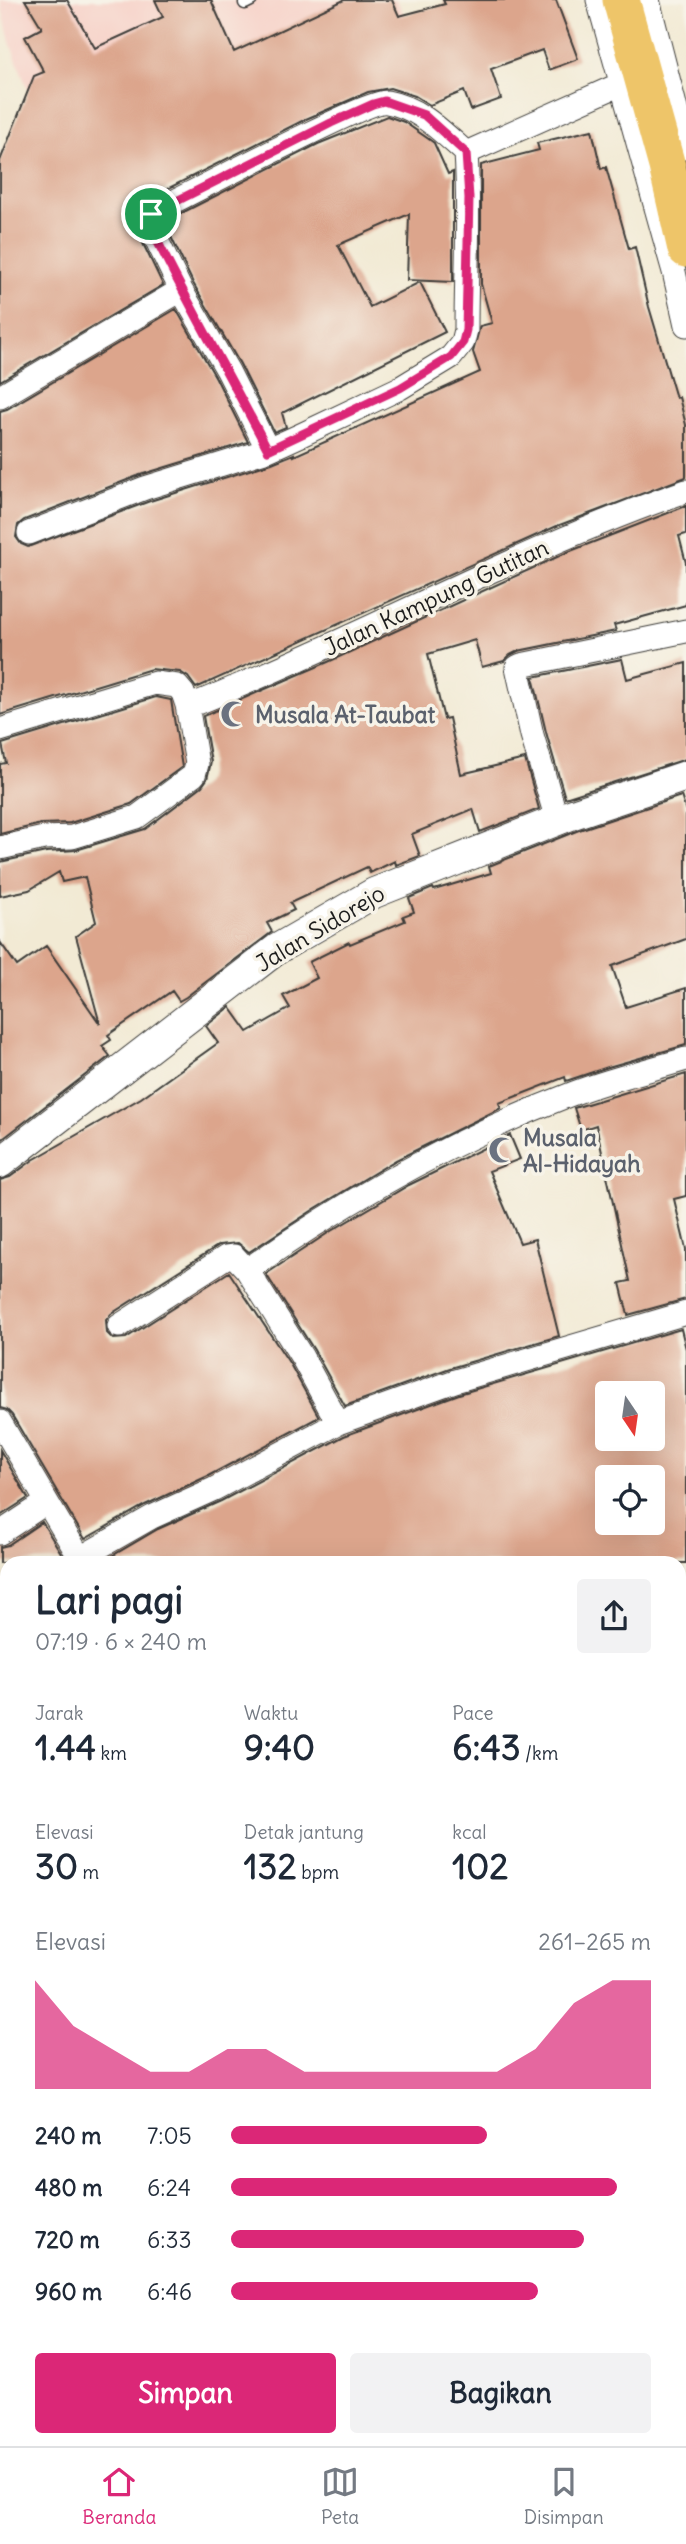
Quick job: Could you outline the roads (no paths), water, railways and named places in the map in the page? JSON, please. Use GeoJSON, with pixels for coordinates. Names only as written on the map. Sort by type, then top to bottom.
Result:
{"type":"FeatureCollection","features":[{"type":"Feature","properties":{"kind":"main road"},"geometry":{"type":"LineString","coordinates":[[621,0],[644,36],[633,80],[680,158],[682,263]]}},
{"type":"Feature","properties":{"kind":"street"},"geometry":{"type":"LineString","coordinates":[[598,0],[633,80],[682,263],[686,325]]}},
{"type":"Feature","properties":{"kind":"street"},"geometry":{"type":"LineString","coordinates":[[648,0],[644,36],[680,158]]}},
{"type":"Feature","properties":{"kind":"street"},"geometry":{"type":"LineString","coordinates":[[466,153],[633,80]]}},
{"type":"Feature","properties":{"kind":"street"},"geometry":{"type":"LineString","coordinates":[[29,533],[145,488],[268,450],[400,388],[451,357],[463,342],[466,330],[469,198],[466,153],[424,115],[384,101],[373,104],[151,214],[149,224],[180,290],[228,372],[268,450]]}},
{"type":"Feature","properties":{"kind":"street"},"geometry":{"type":"LineString","coordinates":[[0,397],[180,290]]}},
{"type":"Feature","properties":{"kind":"street","name":"Jalan Kampung Gutitan"},"geometry":{"type":"LineString","coordinates":[[187,705],[231,690],[350,638],[572,533],[686,491]]}},
{"type":"Feature","properties":{"kind":"street"},"geometry":{"type":"LineString","coordinates":[[557,820],[532,735],[517,667],[521,664],[686,631]]}},
{"type":"Feature","properties":{"kind":"street"},"geometry":{"type":"LineString","coordinates":[[0,730],[155,684],[177,686],[183,692],[187,705],[197,764],[194,775],[137,817],[72,836],[44,838],[0,848]]}},
{"type":"Feature","properties":{"kind":"street","name":"Jalan Sidorejo"},"geometry":{"type":"LineString","coordinates":[[0,1163],[277,949],[374,893],[557,820],[686,776]]}},
{"type":"Feature","properties":{"kind":"street"},"geometry":{"type":"LineString","coordinates":[[247,1270],[293,1237],[431,1155],[570,1094],[686,1059]]}},
{"type":"Feature","properties":{"kind":"street"},"geometry":{"type":"LineString","coordinates":[[119,1326],[226,1257],[234,1256],[247,1270],[302,1357],[338,1423]]}},
{"type":"Feature","properties":{"kind":"street"},"geometry":{"type":"LineString","coordinates":[[88,1556],[152,1517],[214,1489],[338,1423],[454,1381],[686,1313]]}},
{"type":"Feature","properties":{"kind":"street"},"geometry":{"type":"LineString","coordinates":[[0,1422],[79,1556]]}},
{"type":"Feature","properties":{"kind":"street"},"geometry":{"type":"LineString","coordinates":[[0,1533],[47,1502]]}},
{"type":"Feature","properties":{"kind":"place","name":"Musala At-Taubat"},"geometry":{"type":"Point","coordinates":[234,714]}},
{"type":"Feature","properties":{"kind":"place","name":"Musala Al-Hidayah"},"geometry":{"type":"Point","coordinates":[502,1150]}}]}
